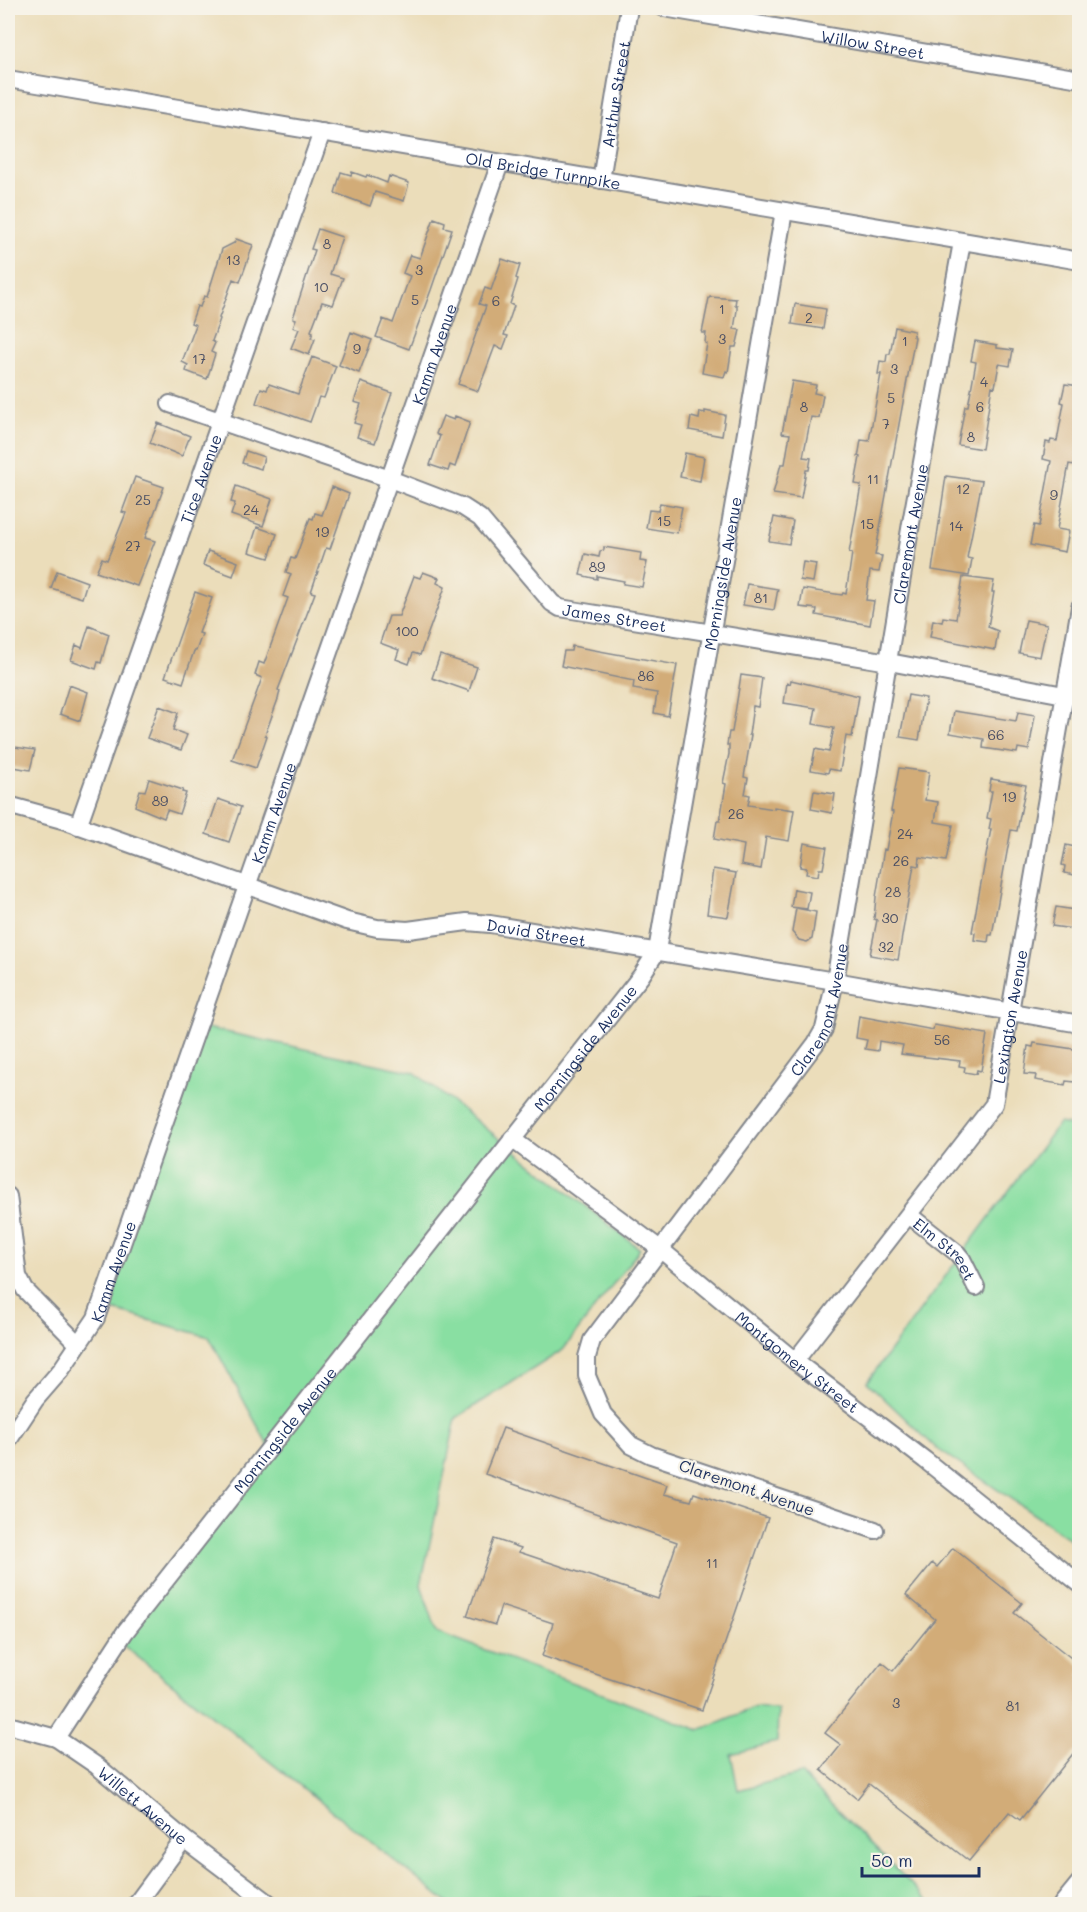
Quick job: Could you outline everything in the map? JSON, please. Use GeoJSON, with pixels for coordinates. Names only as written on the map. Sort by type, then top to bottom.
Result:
{"type":"FeatureCollection","features":[{"type":"Feature","properties":{"kind":"street","name":"Arthur Street"},"geometry":{"type":"LineString","coordinates":[[601,180],[628,8]]}},
{"type":"Feature","properties":{"kind":"street","name":"Willow Street"},"geometry":{"type":"LineString","coordinates":[[664,8],[1080,79]]}},
{"type":"Feature","properties":{"kind":"street","name":"Old Bridge Turnpike"},"geometry":{"type":"LineString","coordinates":[[8,79],[1080,261]]}},
{"type":"Feature","properties":{"kind":"street","name":"Tice Avenue"},"geometry":{"type":"LineString","coordinates":[[78,826],[322,132]]}},
{"type":"Feature","properties":{"kind":"street","name":"Kamm Avenue"},"geometry":{"type":"LineString","coordinates":[[8,1441],[35,1400],[61,1370],[96,1318],[500,163]]}},
{"type":"Feature","properties":{"kind":"street","name":"Morningside Avenue"},"geometry":{"type":"LineString","coordinates":[[56,1738],[125,1632],[641,976],[657,951],[784,211]]}},
{"type":"Feature","properties":{"kind":"street","name":"Claremont Avenue"},"geometry":{"type":"LineString","coordinates":[[874,1530],[651,1455],[631,1445],[603,1414],[587,1376],[587,1357],[591,1340],[816,1044],[824,1029],[835,981],[890,662],[911,523],[962,242]]}},
{"type":"Feature","properties":{"kind":"street","name":"James Street"},"geometry":{"type":"LineString","coordinates":[[170,404],[390,479],[463,507],[480,518],[552,603],[560,608],[890,662],[1072,697]]}},
{"type":"Feature","properties":{"kind":"street","name":"Lexington Avenue"},"geometry":{"type":"LineString","coordinates":[[795,1361],[994,1104],[1072,697],[1080,607]]}},
{"type":"Feature","properties":{"kind":"street","name":"David Street"},"geometry":{"type":"LineString","coordinates":[[8,805],[78,826],[347,921],[376,928],[408,930],[467,922],[490,924],[1080,1024]]}},
{"type":"Feature","properties":{"kind":"street","name":"Montgomery Street"},"geometry":{"type":"LineString","coordinates":[[512,1139],[660,1249],[795,1361],[925,1460],[1080,1584]]}},
{"type":"Feature","properties":{"kind":"street"},"geometry":{"type":"LineString","coordinates":[[8,1196],[18,1276],[24,1290],[78,1344]]}},
{"type":"Feature","properties":{"kind":"street","name":"Elm Street"},"geometry":{"type":"LineString","coordinates":[[909,1215],[957,1253],[976,1287]]}},
{"type":"Feature","properties":{"kind":"street","name":"Willett Avenue"},"geometry":{"type":"LineString","coordinates":[[8,1725],[56,1738],[97,1766],[184,1839],[270,1905]]}},
{"type":"Feature","properties":{"kind":"street"},"geometry":{"type":"LineString","coordinates":[[136,1905],[184,1839]]}},
{"type":"Feature","properties":{"kind":"street"},"geometry":{"type":"LineString","coordinates":[[1062,1905],[1080,1882]]}},
{"type":"Feature","properties":{"kind":"green space"},"geometry":{"type":"Polygon","coordinates":[[[197,1026],[414,1072],[640,1249],[563,1350],[456,1418],[421,1585],[437,1632],[699,1730],[756,1707],[778,1710],[777,1742],[731,1754],[738,1790],[801,1774],[931,1904],[449,1904],[119,1642],[269,1447],[209,1337],[99,1306],[197,1026]]]}},
{"type":"Feature","properties":{"kind":"green space"},"geometry":{"type":"Polygon","coordinates":[[[1059,1123],[1079,1127],[1079,1545],[936,1448],[867,1382],[1059,1123]]]}},
{"type":"Feature","properties":{"kind":"building"},"geometry":{"type":"Polygon","coordinates":[[[341,172],[351,175],[352,172],[366,177],[367,175],[387,183],[389,176],[409,183],[404,201],[375,192],[370,206],[335,193],[341,172]]]}},
{"type":"Feature","properties":{"kind":"building"},"geometry":{"type":"Polygon","coordinates":[[[434,218],[445,222],[444,227],[452,229],[409,349],[376,337],[383,319],[393,323],[410,276],[403,273],[410,255],[420,258],[434,218]]]}},
{"type":"Feature","properties":{"kind":"building"},"geometry":{"type":"Polygon","coordinates":[[[318,229],[342,237],[330,274],[343,278],[333,305],[322,302],[311,331],[313,332],[311,338],[315,339],[309,355],[291,348],[299,329],[293,327],[296,319],[293,318],[315,250],[311,249],[318,229]]]}},
{"type":"Feature","properties":{"kind":"building"},"geometry":{"type":"Polygon","coordinates":[[[236,239],[253,245],[240,282],[233,279],[219,318],[212,341],[215,343],[211,352],[215,354],[207,379],[186,371],[188,365],[182,362],[196,325],[191,323],[197,306],[200,307],[204,296],[207,297],[222,249],[234,243],[236,239]]]}},
{"type":"Feature","properties":{"kind":"building"},"geometry":{"type":"Polygon","coordinates":[[[502,259],[520,265],[510,304],[514,306],[504,335],[508,336],[503,349],[495,346],[478,391],[458,384],[486,306],[479,304],[485,288],[491,290],[502,259]]]}},
{"type":"Feature","properties":{"kind":"building"},"geometry":{"type":"Polygon","coordinates":[[[710,297],[736,299],[734,329],[740,330],[736,347],[732,347],[728,372],[726,371],[724,377],[702,373],[707,344],[705,343],[706,333],[702,333],[710,297]]]}},
{"type":"Feature","properties":{"kind":"building"},"geometry":{"type":"Polygon","coordinates":[[[795,304],[826,309],[823,329],[792,324],[795,304]]]}},
{"type":"Feature","properties":{"kind":"building"},"geometry":{"type":"Polygon","coordinates":[[[895,327],[914,331],[913,336],[915,337],[875,555],[882,556],[879,572],[870,571],[866,600],[874,601],[870,625],[816,615],[817,609],[800,607],[803,589],[846,594],[852,553],[849,553],[861,485],[855,484],[860,457],[858,456],[861,440],[869,441],[881,374],[878,374],[880,361],[886,362],[887,354],[890,354],[895,327]]]}},
{"type":"Feature","properties":{"kind":"building"},"geometry":{"type":"Polygon","coordinates":[[[351,332],[372,340],[359,373],[339,365],[351,332]]]}},
{"type":"Feature","properties":{"kind":"building"},"geometry":{"type":"Polygon","coordinates":[[[975,341],[1013,350],[1010,366],[999,364],[995,387],[992,386],[982,449],[958,445],[976,362],[971,361],[975,341]]]}},
{"type":"Feature","properties":{"kind":"building"},"geometry":{"type":"Polygon","coordinates":[[[312,357],[336,366],[324,398],[319,397],[310,422],[256,403],[261,388],[267,390],[269,384],[298,394],[312,357]]]}},
{"type":"Feature","properties":{"kind":"building"},"geometry":{"type":"Polygon","coordinates":[[[792,381],[816,385],[814,393],[823,395],[819,418],[811,417],[803,457],[811,458],[809,470],[806,470],[801,498],[773,494],[781,464],[785,464],[790,434],[782,433],[792,381]]]}},
{"type":"Feature","properties":{"kind":"building"},"geometry":{"type":"Polygon","coordinates":[[[361,382],[392,393],[375,443],[357,437],[361,425],[354,423],[361,404],[354,402],[361,382]]]}},
{"type":"Feature","properties":{"kind":"building"},"geometry":{"type":"Polygon","coordinates":[[[1065,384],[1080,386],[1080,466],[1069,464],[1057,529],[1069,531],[1065,552],[1030,545],[1034,525],[1039,526],[1051,461],[1043,459],[1046,442],[1057,441],[1065,384]]]}},
{"type":"Feature","properties":{"kind":"building"},"geometry":{"type":"Polygon","coordinates":[[[705,411],[725,415],[722,436],[689,430],[691,417],[699,419],[700,412],[705,413],[705,411]]]}},
{"type":"Feature","properties":{"kind":"building"},"geometry":{"type":"Polygon","coordinates":[[[443,416],[454,420],[455,416],[470,422],[455,467],[450,465],[448,471],[430,465],[440,436],[436,434],[443,416]]]}},
{"type":"Feature","properties":{"kind":"building"},"geometry":{"type":"Polygon","coordinates":[[[158,423],[190,436],[182,456],[150,443],[158,423]]]}},
{"type":"Feature","properties":{"kind":"building"},"geometry":{"type":"Polygon","coordinates":[[[246,451],[264,457],[261,469],[242,463],[246,451]]]}},
{"type":"Feature","properties":{"kind":"building"},"geometry":{"type":"Polygon","coordinates":[[[685,453],[704,457],[700,481],[680,477],[685,453]]]}},
{"type":"Feature","properties":{"kind":"building"},"geometry":{"type":"Polygon","coordinates":[[[946,476],[982,481],[967,558],[972,559],[969,576],[932,570],[946,476]]]}},
{"type":"Feature","properties":{"kind":"building"},"geometry":{"type":"Polygon","coordinates":[[[135,477],[164,487],[145,538],[155,541],[137,586],[96,572],[102,558],[107,560],[126,513],[122,512],[135,477]]]}},
{"type":"Feature","properties":{"kind":"building"},"geometry":{"type":"Polygon","coordinates":[[[236,486],[272,499],[263,526],[231,515],[235,503],[231,502],[236,486]]]}},
{"type":"Feature","properties":{"kind":"building"},"geometry":{"type":"Polygon","coordinates":[[[332,487],[349,494],[330,549],[326,548],[311,592],[315,593],[278,690],[280,691],[278,699],[256,768],[232,760],[262,678],[255,675],[259,662],[264,664],[288,598],[283,596],[291,574],[286,572],[291,558],[295,559],[310,518],[313,519],[315,513],[322,515],[332,487]]]}},
{"type":"Feature","properties":{"kind":"building"},"geometry":{"type":"Polygon","coordinates":[[[660,503],[682,507],[677,533],[646,528],[649,510],[658,511],[660,503]]]}},
{"type":"Feature","properties":{"kind":"building"},"geometry":{"type":"Polygon","coordinates":[[[774,517],[793,521],[789,544],[769,541],[774,517]]]}},
{"type":"Feature","properties":{"kind":"building"},"geometry":{"type":"Polygon","coordinates":[[[257,527],[277,534],[269,558],[249,552],[257,527]]]}},
{"type":"Feature","properties":{"kind":"building"},"geometry":{"type":"Polygon","coordinates":[[[604,547],[641,553],[640,561],[647,562],[642,587],[623,584],[624,581],[580,575],[585,554],[599,557],[604,547]]]}},
{"type":"Feature","properties":{"kind":"building"},"geometry":{"type":"Polygon","coordinates":[[[208,551],[238,562],[233,576],[203,565],[208,551]]]}},
{"type":"Feature","properties":{"kind":"building"},"geometry":{"type":"Polygon","coordinates":[[[803,562],[816,564],[813,582],[800,580],[803,562]]]}},
{"type":"Feature","properties":{"kind":"building"},"geometry":{"type":"Polygon","coordinates":[[[57,571],[87,582],[82,598],[51,588],[57,571]]]}},
{"type":"Feature","properties":{"kind":"building"},"geometry":{"type":"Polygon","coordinates":[[[423,572],[439,578],[437,583],[445,587],[420,655],[413,653],[409,664],[396,659],[399,650],[380,643],[389,616],[399,616],[414,576],[420,578],[423,572]]]}},
{"type":"Feature","properties":{"kind":"building"},"geometry":{"type":"Polygon","coordinates":[[[963,577],[994,581],[988,627],[998,631],[995,650],[930,637],[933,620],[942,622],[943,617],[956,619],[963,577]]]}},
{"type":"Feature","properties":{"kind":"building"},"geometry":{"type":"Polygon","coordinates":[[[747,584],[778,589],[774,610],[743,605],[747,584]]]}},
{"type":"Feature","properties":{"kind":"building"},"geometry":{"type":"Polygon","coordinates":[[[195,592],[212,598],[199,633],[202,634],[183,683],[165,677],[195,592]]]}},
{"type":"Feature","properties":{"kind":"building"},"geometry":{"type":"Polygon","coordinates":[[[1026,620],[1047,624],[1040,657],[1019,653],[1026,620]]]}},
{"type":"Feature","properties":{"kind":"building"},"geometry":{"type":"Polygon","coordinates":[[[89,626],[109,634],[101,663],[98,662],[96,669],[71,660],[76,645],[82,648],[89,626]]]}},
{"type":"Feature","properties":{"kind":"building"},"geometry":{"type":"Polygon","coordinates":[[[572,646],[677,665],[668,716],[654,713],[657,693],[633,689],[634,681],[561,666],[564,651],[571,651],[572,646]]]}},
{"type":"Feature","properties":{"kind":"building"},"geometry":{"type":"Polygon","coordinates":[[[440,655],[477,667],[469,691],[432,678],[440,655]]]}},
{"type":"Feature","properties":{"kind":"building"},"geometry":{"type":"Polygon","coordinates":[[[741,675],[762,678],[758,707],[753,706],[744,777],[748,778],[745,794],[750,795],[748,805],[794,810],[789,841],[766,837],[761,869],[741,865],[744,845],[714,839],[717,821],[720,821],[726,784],[723,783],[729,754],[729,745],[727,745],[729,732],[732,732],[741,675]]]}},
{"type":"Feature","properties":{"kind":"building"},"geometry":{"type":"Polygon","coordinates":[[[791,680],[859,696],[852,737],[846,736],[840,771],[829,769],[828,773],[811,770],[815,749],[829,752],[834,728],[813,724],[816,708],[784,703],[787,683],[790,684],[791,680]]]}},
{"type":"Feature","properties":{"kind":"building"},"geometry":{"type":"Polygon","coordinates":[[[69,685],[88,692],[80,721],[60,714],[69,685]]]}},
{"type":"Feature","properties":{"kind":"building"},"geometry":{"type":"Polygon","coordinates":[[[908,695],[926,698],[919,740],[900,737],[908,695]]]}},
{"type":"Feature","properties":{"kind":"building"},"geometry":{"type":"Polygon","coordinates":[[[159,706],[178,713],[173,730],[187,735],[181,750],[147,738],[159,706]]]}},
{"type":"Feature","properties":{"kind":"building"},"geometry":{"type":"Polygon","coordinates":[[[954,711],[1016,721],[1018,712],[1035,715],[1029,750],[1018,748],[1017,753],[983,748],[984,739],[950,733],[954,711]]]}},
{"type":"Feature","properties":{"kind":"building"},"geometry":{"type":"Polygon","coordinates":[[[8,746],[35,750],[30,770],[8,766],[8,746]]]}},
{"type":"Feature","properties":{"kind":"building"},"geometry":{"type":"Polygon","coordinates":[[[899,768],[929,772],[925,800],[938,802],[935,822],[953,825],[946,861],[920,857],[919,866],[914,865],[898,960],[870,955],[877,920],[874,919],[876,897],[893,812],[891,811],[899,768]]]}},
{"type":"Feature","properties":{"kind":"building"},"geometry":{"type":"Polygon","coordinates":[[[149,779],[186,793],[179,814],[167,810],[164,818],[135,806],[140,790],[145,791],[149,779]]]}},
{"type":"Feature","properties":{"kind":"building"},"geometry":{"type":"Polygon","coordinates":[[[991,779],[1026,785],[1017,831],[1011,830],[992,935],[989,935],[988,942],[974,940],[975,933],[972,932],[991,829],[989,829],[991,819],[987,818],[992,791],[989,791],[991,779]]]}},
{"type":"Feature","properties":{"kind":"building"},"geometry":{"type":"Polygon","coordinates":[[[814,791],[835,794],[832,813],[811,809],[814,791]]]}},
{"type":"Feature","properties":{"kind":"building"},"geometry":{"type":"Polygon","coordinates":[[[218,799],[241,807],[229,842],[206,834],[218,799]]]}},
{"type":"Feature","properties":{"kind":"building"},"geometry":{"type":"Polygon","coordinates":[[[804,843],[827,847],[823,869],[819,869],[818,876],[806,874],[807,868],[800,867],[804,843]]]}},
{"type":"Feature","properties":{"kind":"building"},"geometry":{"type":"Polygon","coordinates":[[[1066,845],[1080,848],[1080,876],[1064,873],[1065,866],[1062,865],[1066,845]]]}},
{"type":"Feature","properties":{"kind":"building"},"geometry":{"type":"Polygon","coordinates":[[[713,869],[736,873],[728,917],[707,914],[713,869]]]}},
{"type":"Feature","properties":{"kind":"building"},"geometry":{"type":"Polygon","coordinates":[[[794,889],[810,892],[807,909],[791,907],[794,889]]]}},
{"type":"Feature","properties":{"kind":"building"},"geometry":{"type":"Polygon","coordinates":[[[1056,907],[1080,911],[1080,930],[1052,926],[1056,907]]]}},
{"type":"Feature","properties":{"kind":"building"},"geometry":{"type":"Polygon","coordinates":[[[796,908],[816,912],[812,939],[807,942],[799,940],[792,932],[796,908]]]}},
{"type":"Feature","properties":{"kind":"building"},"geometry":{"type":"Polygon","coordinates":[[[859,1016],[933,1030],[934,1025],[987,1034],[981,1071],[977,1070],[976,1074],[964,1072],[965,1067],[959,1066],[960,1061],[901,1054],[903,1045],[879,1041],[878,1051],[865,1049],[867,1040],[856,1038],[859,1016]]]}},
{"type":"Feature","properties":{"kind":"building"},"geometry":{"type":"Polygon","coordinates":[[[1034,1043],[1080,1050],[1080,1079],[1076,1079],[1075,1082],[1066,1081],[1065,1085],[1035,1080],[1036,1075],[1024,1074],[1028,1046],[1033,1047],[1034,1043]]]}},
{"type":"Feature","properties":{"kind":"building"},"geometry":{"type":"Polygon","coordinates":[[[503,1428],[667,1485],[664,1494],[691,1501],[694,1493],[768,1518],[702,1710],[542,1656],[553,1623],[501,1606],[495,1625],[467,1616],[494,1539],[521,1548],[519,1552],[658,1599],[677,1542],[485,1474],[503,1428]]]}},
{"type":"Feature","properties":{"kind":"building"},"geometry":{"type":"Polygon","coordinates":[[[953,1548],[1022,1603],[1014,1613],[1080,1665],[1080,1745],[1020,1820],[1009,1812],[969,1861],[869,1784],[857,1799],[821,1770],[841,1745],[825,1733],[882,1662],[893,1671],[935,1619],[906,1595],[932,1563],[937,1567],[953,1548]]]}}]}
